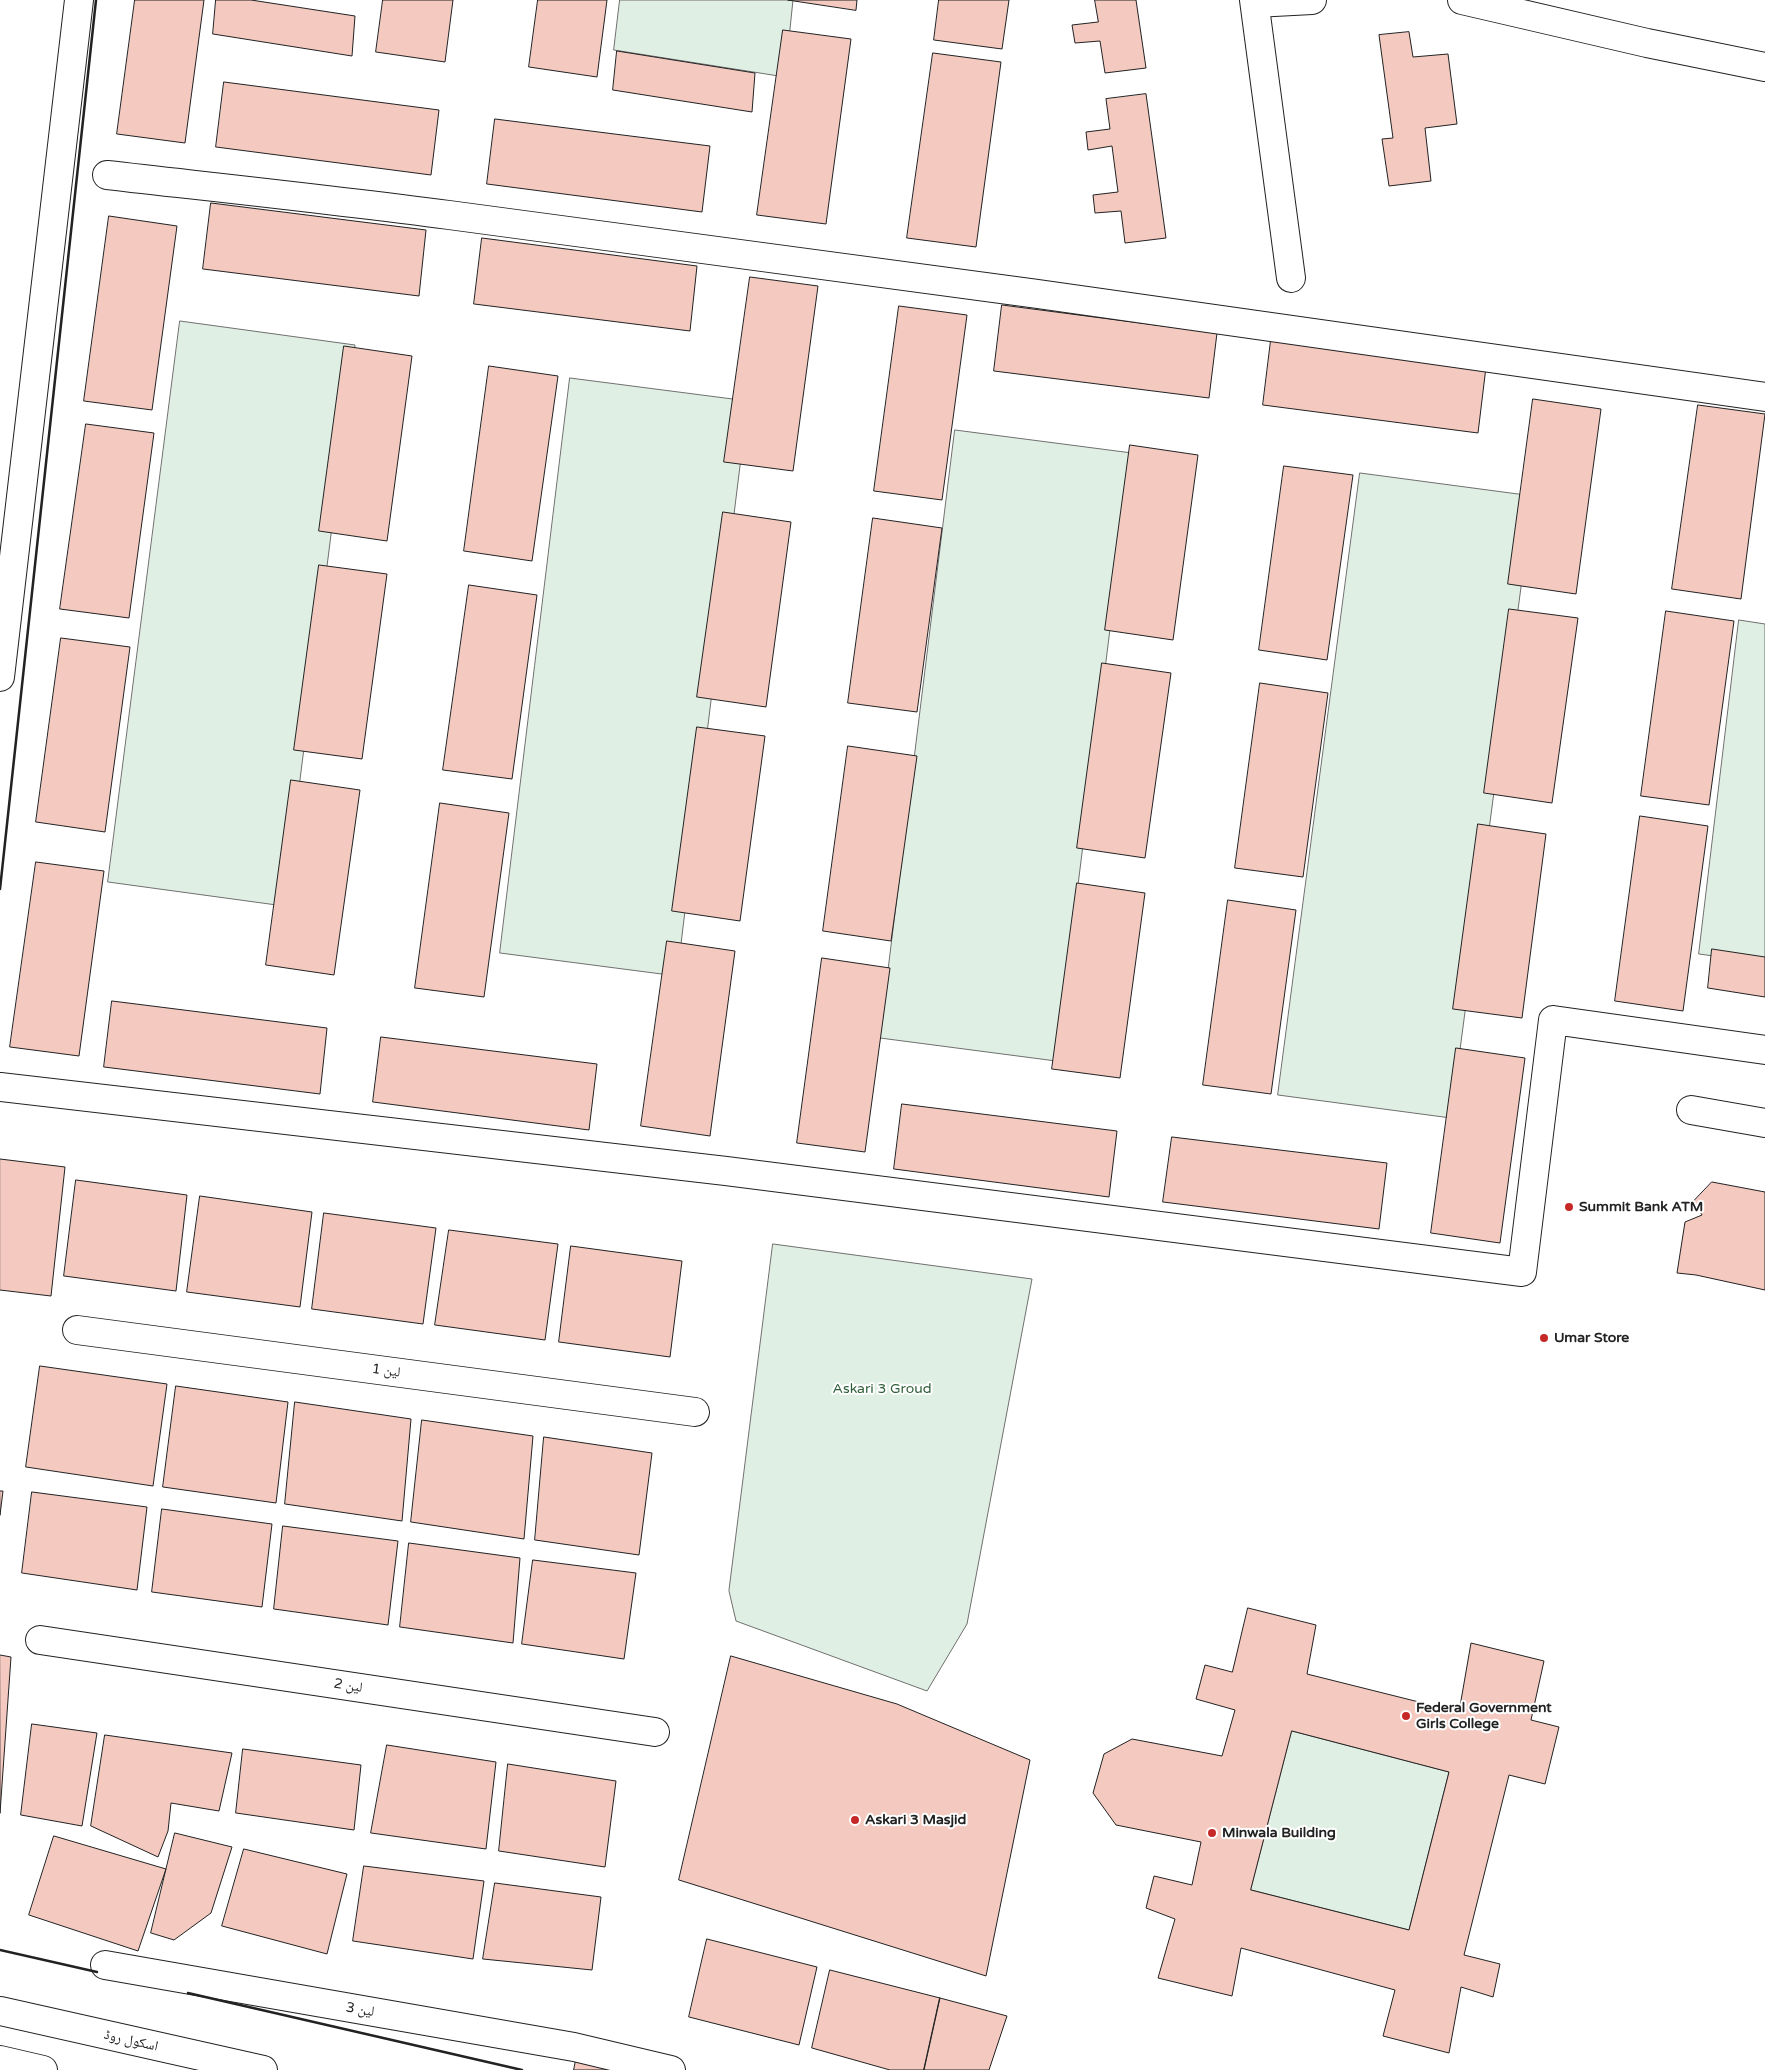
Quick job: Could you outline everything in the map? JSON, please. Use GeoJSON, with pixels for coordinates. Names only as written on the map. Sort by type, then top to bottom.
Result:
{"type":"FeatureCollection","features":[{"type":"Feature","properties":{"kind":"street"},"geometry":{"type":"LineString","coordinates":[[0,677],[78,0]]}},
{"type":"Feature","properties":{"kind":"street"},"geometry":{"type":"LineString","coordinates":[[1290,278],[1254,1],[1312,0]]}},
{"type":"Feature","properties":{"kind":"street"},"geometry":{"type":"LineString","coordinates":[[1462,0],[1647,43],[1765,67]]}},
{"type":"Feature","properties":{"kind":"street"},"geometry":{"type":"LineString","coordinates":[[107,175],[445,214],[1232,320],[1765,397]]}},
{"type":"Feature","properties":{"kind":"street"},"geometry":{"type":"LineString","coordinates":[[0,1087],[716,1170],[1522,1272],[1553,1020],[1765,1050]]}},
{"type":"Feature","properties":{"kind":"street"},"geometry":{"type":"LineString","coordinates":[[1691,1110],[1765,1123]]}},
{"type":"Feature","properties":{"kind":"street","name":"لین 1"},"geometry":{"type":"LineString","coordinates":[[77,1330],[695,1412]]}},
{"type":"Feature","properties":{"kind":"street","name":"لین 2"},"geometry":{"type":"LineString","coordinates":[[40,1640],[655,1732]]}},
{"type":"Feature","properties":{"kind":"street","name":"لین 3"},"geometry":{"type":"LineString","coordinates":[[105,1964],[614,2055],[671,2070]]}},
{"type":"Feature","properties":{"kind":"street","name":"اسکول روڈ"},"geometry":{"type":"LineString","coordinates":[[0,2011],[263,2070]]}},
{"type":"Feature","properties":{"kind":"street"},"geometry":{"type":"LineString","coordinates":[[0,2060],[42,2070]]}},
{"type":"Feature","properties":{"kind":"green space"},"geometry":{"type":"Polygon","coordinates":[[[620,0],[793,0],[785,77],[614,50],[620,0]]]}},
{"type":"Feature","properties":{"kind":"green space"},"geometry":{"type":"Polygon","coordinates":[[[180,321],[355,345],[284,906],[108,882],[180,321]]]}},
{"type":"Feature","properties":{"kind":"green space"},"geometry":{"type":"Polygon","coordinates":[[[570,378],[748,401],[677,976],[500,953],[570,378]]]}},
{"type":"Feature","properties":{"kind":"green space"},"geometry":{"type":"Polygon","coordinates":[[[955,430],[1132,453],[1056,1061],[880,1038],[955,430]]]}},
{"type":"Feature","properties":{"kind":"green space"},"geometry":{"type":"Polygon","coordinates":[[[1360,473],[1533,496],[1451,1118],[1278,1095],[1360,473]]]}},
{"type":"Feature","properties":{"kind":"green space"},"geometry":{"type":"Polygon","coordinates":[[[1739,620],[1765,624],[1765,963],[1699,954],[1739,620]]]}},
{"type":"Feature","properties":{"kind":"green space","name":"Askari 3 Groud"},"geometry":{"type":"Polygon","coordinates":[[[773,1244],[1032,1279],[967,1624],[927,1691],[736,1621],[729,1591],[773,1244]]]}},
{"type":"Feature","properties":{"kind":"green space"},"geometry":{"type":"Polygon","coordinates":[[[1292,1731],[1449,1772],[1409,1930],[1251,1890],[1292,1731]]]}},
{"type":"Feature","properties":{"kind":"building"},"geometry":{"type":"Polygon","coordinates":[[[135,0],[204,0],[185,143],[117,134],[135,0]]]}},
{"type":"Feature","properties":{"kind":"building"},"geometry":{"type":"Polygon","coordinates":[[[216,0],[251,0],[355,16],[352,56],[213,34],[216,0]]]}},
{"type":"Feature","properties":{"kind":"building"},"geometry":{"type":"Polygon","coordinates":[[[383,0],[453,0],[445,62],[376,52],[383,0]]]}},
{"type":"Feature","properties":{"kind":"building"},"geometry":{"type":"Polygon","coordinates":[[[538,0],[607,0],[597,77],[529,67],[538,0]]]}},
{"type":"Feature","properties":{"kind":"building"},"geometry":{"type":"Polygon","coordinates":[[[788,0],[857,0],[856,10],[788,0]]]}},
{"type":"Feature","properties":{"kind":"building"},"geometry":{"type":"Polygon","coordinates":[[[939,0],[1009,0],[1002,49],[934,40],[939,0]]]}},
{"type":"Feature","properties":{"kind":"building"},"geometry":{"type":"Polygon","coordinates":[[[1095,0],[1136,0],[1146,68],[1105,73],[1100,41],[1075,43],[1072,25],[1098,22],[1095,0]]]}},
{"type":"Feature","properties":{"kind":"building"},"geometry":{"type":"Polygon","coordinates":[[[783,30],[851,39],[826,224],[757,215],[783,30]]]}},
{"type":"Feature","properties":{"kind":"building"},"geometry":{"type":"Polygon","coordinates":[[[1409,32],[1413,57],[1448,54],[1457,124],[1425,128],[1431,181],[1389,186],[1382,139],[1393,138],[1379,35],[1409,32]]]}},
{"type":"Feature","properties":{"kind":"building"},"geometry":{"type":"Polygon","coordinates":[[[617,51],[755,73],[752,112],[613,90],[617,51]]]}},
{"type":"Feature","properties":{"kind":"building"},"geometry":{"type":"Polygon","coordinates":[[[933,53],[1001,62],[976,247],[907,238],[933,53]]]}},
{"type":"Feature","properties":{"kind":"building"},"geometry":{"type":"Polygon","coordinates":[[[224,82],[439,110],[431,175],[216,147],[224,82]]]}},
{"type":"Feature","properties":{"kind":"building"},"geometry":{"type":"Polygon","coordinates":[[[1146,94],[1166,238],[1125,243],[1121,211],[1095,213],[1093,195],[1118,192],[1112,146],[1088,150],[1086,132],[1110,129],[1106,99],[1146,94]]]}},
{"type":"Feature","properties":{"kind":"building"},"geometry":{"type":"Polygon","coordinates":[[[495,119],[710,146],[702,212],[487,184],[495,119]]]}},
{"type":"Feature","properties":{"kind":"building"},"geometry":{"type":"Polygon","coordinates":[[[211,203],[426,230],[419,296],[203,269],[211,203]]]}},
{"type":"Feature","properties":{"kind":"building"},"geometry":{"type":"Polygon","coordinates":[[[109,216],[177,226],[152,410],[84,401],[109,216]]]}},
{"type":"Feature","properties":{"kind":"building"},"geometry":{"type":"Polygon","coordinates":[[[482,238],[697,266],[690,331],[474,304],[482,238]]]}},
{"type":"Feature","properties":{"kind":"building"},"geometry":{"type":"Polygon","coordinates":[[[750,277],[818,286],[793,471],[724,462],[750,277]]]}},
{"type":"Feature","properties":{"kind":"building"},"geometry":{"type":"Polygon","coordinates":[[[1002,305],[1217,333],[1209,398],[994,371],[1002,305]]]}},
{"type":"Feature","properties":{"kind":"building"},"geometry":{"type":"Polygon","coordinates":[[[899,306],[967,315],[942,500],[874,491],[899,306]]]}},
{"type":"Feature","properties":{"kind":"building"},"geometry":{"type":"Polygon","coordinates":[[[1271,340],[1486,367],[1478,433],[1263,405],[1271,340]]]}},
{"type":"Feature","properties":{"kind":"building"},"geometry":{"type":"Polygon","coordinates":[[[344,346],[412,356],[387,541],[319,531],[344,346]]]}},
{"type":"Feature","properties":{"kind":"building"},"geometry":{"type":"Polygon","coordinates":[[[489,366],[558,376],[532,561],[464,551],[489,366]]]}},
{"type":"Feature","properties":{"kind":"building"},"geometry":{"type":"Polygon","coordinates":[[[1533,399],[1601,409],[1576,594],[1508,584],[1533,399]]]}},
{"type":"Feature","properties":{"kind":"building"},"geometry":{"type":"Polygon","coordinates":[[[1698,405],[1765,414],[1741,599],[1672,589],[1698,405]]]}},
{"type":"Feature","properties":{"kind":"building"},"geometry":{"type":"Polygon","coordinates":[[[86,424],[154,433],[129,618],[60,609],[86,424]]]}},
{"type":"Feature","properties":{"kind":"building"},"geometry":{"type":"Polygon","coordinates":[[[1130,445],[1198,455],[1173,640],[1105,630],[1130,445]]]}},
{"type":"Feature","properties":{"kind":"building"},"geometry":{"type":"Polygon","coordinates":[[[1284,466],[1353,475],[1327,660],[1259,650],[1284,466]]]}},
{"type":"Feature","properties":{"kind":"building"},"geometry":{"type":"Polygon","coordinates":[[[723,512],[791,522],[766,707],[697,697],[723,512]]]}},
{"type":"Feature","properties":{"kind":"building"},"geometry":{"type":"Polygon","coordinates":[[[873,518],[942,528],[917,712],[848,703],[873,518]]]}},
{"type":"Feature","properties":{"kind":"building"},"geometry":{"type":"Polygon","coordinates":[[[319,565],[387,574],[362,759],[294,750],[319,565]]]}},
{"type":"Feature","properties":{"kind":"building"},"geometry":{"type":"Polygon","coordinates":[[[469,585],[537,595],[512,779],[443,770],[469,585]]]}},
{"type":"Feature","properties":{"kind":"building"},"geometry":{"type":"Polygon","coordinates":[[[1509,609],[1578,618],[1552,803],[1484,793],[1509,609]]]}},
{"type":"Feature","properties":{"kind":"building"},"geometry":{"type":"Polygon","coordinates":[[[1666,611],[1734,621],[1709,805],[1641,796],[1666,611]]]}},
{"type":"Feature","properties":{"kind":"building"},"geometry":{"type":"Polygon","coordinates":[[[61,638],[130,647],[105,832],[36,822],[61,638]]]}},
{"type":"Feature","properties":{"kind":"building"},"geometry":{"type":"Polygon","coordinates":[[[1102,663],[1171,673],[1145,858],[1077,848],[1102,663]]]}},
{"type":"Feature","properties":{"kind":"building"},"geometry":{"type":"Polygon","coordinates":[[[1260,683],[1328,693],[1303,877],[1235,868],[1260,683]]]}},
{"type":"Feature","properties":{"kind":"building"},"geometry":{"type":"Polygon","coordinates":[[[697,727],[765,736],[740,921],[672,911],[697,727]]]}},
{"type":"Feature","properties":{"kind":"building"},"geometry":{"type":"Polygon","coordinates":[[[848,746],[917,756],[891,941],[823,931],[848,746]]]}},
{"type":"Feature","properties":{"kind":"building"},"geometry":{"type":"Polygon","coordinates":[[[291,780],[360,790],[334,975],[266,965],[291,780]]]}},
{"type":"Feature","properties":{"kind":"building"},"geometry":{"type":"Polygon","coordinates":[[[440,803],[509,813],[484,997],[415,988],[440,803]]]}},
{"type":"Feature","properties":{"kind":"building"},"geometry":{"type":"Polygon","coordinates":[[[1640,816],[1708,826],[1683,1011],[1615,1001],[1640,816]]]}},
{"type":"Feature","properties":{"kind":"building"},"geometry":{"type":"Polygon","coordinates":[[[1478,824],[1546,834],[1522,1018],[1453,1009],[1478,824]]]}},
{"type":"Feature","properties":{"kind":"building"},"geometry":{"type":"Polygon","coordinates":[[[36,862],[104,871],[79,1056],[10,1047],[36,862]]]}},
{"type":"Feature","properties":{"kind":"building"},"geometry":{"type":"Polygon","coordinates":[[[1077,883],[1145,893],[1120,1078],[1052,1069],[1077,883]]]}},
{"type":"Feature","properties":{"kind":"building"},"geometry":{"type":"Polygon","coordinates":[[[1228,900],[1296,910],[1271,1094],[1203,1085],[1228,900]]]}},
{"type":"Feature","properties":{"kind":"building"},"geometry":{"type":"Polygon","coordinates":[[[667,941],[735,951],[710,1136],[641,1126],[667,941]]]}},
{"type":"Feature","properties":{"kind":"building"},"geometry":{"type":"Polygon","coordinates":[[[1712,949],[1765,957],[1765,997],[1708,988],[1712,949]]]}},
{"type":"Feature","properties":{"kind":"building"},"geometry":{"type":"Polygon","coordinates":[[[822,958],[890,968],[865,1152],[797,1143],[822,958]]]}},
{"type":"Feature","properties":{"kind":"building"},"geometry":{"type":"Polygon","coordinates":[[[112,1001],[327,1028],[320,1094],[104,1067],[112,1001]]]}},
{"type":"Feature","properties":{"kind":"building"},"geometry":{"type":"Polygon","coordinates":[[[381,1037],[597,1064],[589,1130],[373,1102],[381,1037]]]}},
{"type":"Feature","properties":{"kind":"building"},"geometry":{"type":"Polygon","coordinates":[[[1456,1048],[1525,1058],[1500,1243],[1431,1233],[1456,1048]]]}},
{"type":"Feature","properties":{"kind":"building"},"geometry":{"type":"Polygon","coordinates":[[[902,1104],[1117,1131],[1109,1197],[894,1169],[902,1104]]]}},
{"type":"Feature","properties":{"kind":"building"},"geometry":{"type":"Polygon","coordinates":[[[1172,1137],[1387,1163],[1379,1229],[1163,1202],[1172,1137]]]}},
{"type":"Feature","properties":{"kind":"building"},"geometry":{"type":"Polygon","coordinates":[[[0,1159],[65,1167],[51,1296],[0,1290],[0,1159]]]}},
{"type":"Feature","properties":{"kind":"building"},"geometry":{"type":"Polygon","coordinates":[[[76,1180],[187,1195],[176,1291],[64,1276],[76,1180]]]}},
{"type":"Feature","properties":{"kind":"building"},"geometry":{"type":"Polygon","coordinates":[[[1712,1182],[1765,1192],[1765,1290],[1696,1275],[1677,1273],[1685,1222],[1702,1215],[1694,1201],[1712,1182]]]}},
{"type":"Feature","properties":{"kind":"building"},"geometry":{"type":"Polygon","coordinates":[[[200,1196],[312,1212],[300,1307],[187,1292],[200,1196]]]}},
{"type":"Feature","properties":{"kind":"building"},"geometry":{"type":"Polygon","coordinates":[[[324,1213],[436,1228],[423,1324],[312,1309],[324,1213]]]}},
{"type":"Feature","properties":{"kind":"building"},"geometry":{"type":"Polygon","coordinates":[[[449,1230],[558,1244],[545,1340],[435,1325],[449,1230]]]}},
{"type":"Feature","properties":{"kind":"building"},"geometry":{"type":"Polygon","coordinates":[[[571,1246],[682,1261],[670,1357],[559,1342],[571,1246]]]}},
{"type":"Feature","properties":{"kind":"building"},"geometry":{"type":"Polygon","coordinates":[[[40,1366],[167,1384],[153,1486],[26,1467],[40,1366]]]}},
{"type":"Feature","properties":{"kind":"building"},"geometry":{"type":"Polygon","coordinates":[[[176,1386],[288,1402],[276,1503],[163,1487],[176,1386]]]}},
{"type":"Feature","properties":{"kind":"building"},"geometry":{"type":"Polygon","coordinates":[[[295,1402],[411,1419],[402,1521],[285,1504],[295,1402]]]}},
{"type":"Feature","properties":{"kind":"building"},"geometry":{"type":"Polygon","coordinates":[[[422,1420],[533,1436],[524,1539],[411,1522],[422,1420]]]}},
{"type":"Feature","properties":{"kind":"building"},"geometry":{"type":"Polygon","coordinates":[[[544,1437],[652,1453],[639,1555],[535,1540],[544,1437]]]}},
{"type":"Feature","properties":{"kind":"building"},"geometry":{"type":"Polygon","coordinates":[[[0,1491],[3,1491],[0,1515],[0,1491]]]}},
{"type":"Feature","properties":{"kind":"building"},"geometry":{"type":"Polygon","coordinates":[[[32,1492],[147,1507],[137,1590],[22,1573],[32,1492]]]}},
{"type":"Feature","properties":{"kind":"building"},"geometry":{"type":"Polygon","coordinates":[[[162,1509],[272,1524],[262,1607],[152,1592],[162,1509]]]}},
{"type":"Feature","properties":{"kind":"building"},"geometry":{"type":"Polygon","coordinates":[[[283,1526],[398,1541],[388,1625],[274,1609],[283,1526]]]}},
{"type":"Feature","properties":{"kind":"building"},"geometry":{"type":"Polygon","coordinates":[[[409,1543],[520,1558],[513,1643],[400,1627],[409,1543]]]}},
{"type":"Feature","properties":{"kind":"building"},"geometry":{"type":"Polygon","coordinates":[[[533,1560],[636,1573],[624,1659],[522,1644],[533,1560]]]}},
{"type":"Feature","properties":{"kind":"building","name":"Minwala Building"},"geometry":{"type":"Polygon","coordinates":[[[1248,1608],[1316,1625],[1307,1674],[1459,1712],[1471,1643],[1544,1661],[1531,1720],[1559,1727],[1545,1784],[1509,1775],[1464,1955],[1500,1964],[1493,1997],[1461,1987],[1449,2053],[1383,2036],[1395,1990],[1241,1948],[1232,1996],[1158,1978],[1175,1919],[1146,1908],[1154,1876],[1192,1885],[1201,1842],[1116,1825],[1093,1793],[1104,1754],[1132,1739],[1222,1756],[1235,1710],[1196,1699],[1205,1665],[1232,1672],[1248,1608]],[[1292,1731],[1251,1890],[1409,1930],[1449,1772],[1292,1731]]]}},
{"type":"Feature","properties":{"kind":"building"},"geometry":{"type":"Polygon","coordinates":[[[0,1655],[11,1657],[0,1813],[0,1655]]]}},
{"type":"Feature","properties":{"kind":"building","name":"Askari 3 Masjid"},"geometry":{"type":"Polygon","coordinates":[[[731,1656],[897,1704],[1030,1760],[986,1976],[679,1880],[731,1656]]]}},
{"type":"Feature","properties":{"kind":"building"},"geometry":{"type":"Polygon","coordinates":[[[32,1724],[97,1733],[82,1826],[21,1815],[32,1724]]]}},
{"type":"Feature","properties":{"kind":"building"},"geometry":{"type":"Polygon","coordinates":[[[105,1735],[232,1753],[219,1811],[171,1803],[168,1831],[158,1857],[91,1826],[105,1735]]]}},
{"type":"Feature","properties":{"kind":"building"},"geometry":{"type":"Polygon","coordinates":[[[387,1745],[496,1762],[486,1849],[371,1833],[387,1745]]]}},
{"type":"Feature","properties":{"kind":"building"},"geometry":{"type":"Polygon","coordinates":[[[243,1749],[361,1765],[354,1830],[236,1813],[243,1749]]]}},
{"type":"Feature","properties":{"kind":"building"},"geometry":{"type":"Polygon","coordinates":[[[508,1764],[616,1781],[605,1867],[499,1851],[508,1764]]]}},
{"type":"Feature","properties":{"kind":"building"},"geometry":{"type":"Polygon","coordinates":[[[175,1833],[232,1847],[211,1913],[174,1940],[151,1933],[175,1833]]]}},
{"type":"Feature","properties":{"kind":"building"},"geometry":{"type":"Polygon","coordinates":[[[54,1836],[166,1869],[138,1951],[29,1915],[54,1836]]]}},
{"type":"Feature","properties":{"kind":"building"},"geometry":{"type":"Polygon","coordinates":[[[244,1849],[347,1874],[327,1954],[222,1926],[244,1849]]]}},
{"type":"Feature","properties":{"kind":"building"},"geometry":{"type":"Polygon","coordinates":[[[364,1866],[484,1881],[473,1959],[353,1941],[364,1866]]]}},
{"type":"Feature","properties":{"kind":"building"},"geometry":{"type":"Polygon","coordinates":[[[495,1883],[601,1897],[592,1970],[483,1959],[495,1883]]]}},
{"type":"Feature","properties":{"kind":"building"},"geometry":{"type":"Polygon","coordinates":[[[707,1939],[817,1967],[799,2045],[689,2017],[707,1939]]]}},
{"type":"Feature","properties":{"kind":"building"},"geometry":{"type":"Polygon","coordinates":[[[830,1970],[940,1998],[924,2070],[890,2070],[812,2048],[830,1970]]]}},
{"type":"Feature","properties":{"kind":"building"},"geometry":{"type":"Polygon","coordinates":[[[940,1998],[1007,2016],[989,2070],[924,2070],[940,1998]]]}},
{"type":"Feature","properties":{"kind":"building"},"geometry":{"type":"Polygon","coordinates":[[[576,2060],[622,2070],[574,2070],[576,2060]]]}},
{"type":"Feature","properties":{"kind":"wall"},"geometry":{"type":"LineString","coordinates":[[0,889],[96,0]]}},
{"type":"Feature","properties":{"kind":"wall"},"geometry":{"type":"LineString","coordinates":[[0,1950],[97,1972]]}},
{"type":"Feature","properties":{"kind":"wall"},"geometry":{"type":"LineString","coordinates":[[188,1993],[522,2070]]}},
{"type":"Feature","properties":{"kind":"place","name":"Summit Bank ATM"},"geometry":{"type":"Point","coordinates":[1569,1207]}},
{"type":"Feature","properties":{"kind":"place","name":"Umar Store"},"geometry":{"type":"Point","coordinates":[1544,1338]}},
{"type":"Feature","properties":{"kind":"place","name":"Federal Government Girls College"},"geometry":{"type":"Point","coordinates":[1406,1716]}},
{"type":"Feature","properties":{"kind":"place","name":"Askari 3 Masjid"},"geometry":{"type":"Point","coordinates":[855,1820]}},
{"type":"Feature","properties":{"kind":"place","name":"Minwala Building"},"geometry":{"type":"Point","coordinates":[1212,1833]}}]}
